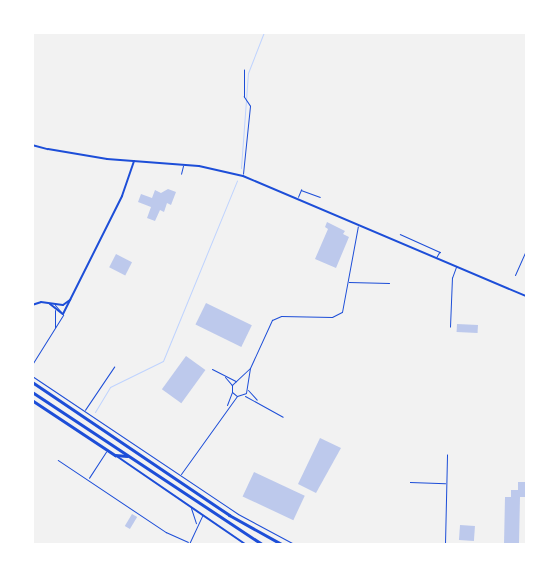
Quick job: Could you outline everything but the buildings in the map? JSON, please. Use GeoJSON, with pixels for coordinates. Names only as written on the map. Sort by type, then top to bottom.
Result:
{"type":"FeatureCollection","features":[{"type":"Feature","properties":{"kind":"highway"},"geometry":{"type":"LineString","coordinates":[[32,382],[230,515],[281,544]]}},
{"type":"Feature","properties":{"kind":"highway"},"geometry":{"type":"LineString","coordinates":[[32,392],[262,544]]}},
{"type":"Feature","properties":{"kind":"highway"},"geometry":{"type":"LineString","coordinates":[[115,455],[128,456]]}},
{"type":"Feature","properties":{"kind":"main road"},"geometry":{"type":"LineString","coordinates":[[32,145],[134,161],[183,164],[243,176],[526,296]]}},
{"type":"Feature","properties":{"kind":"main road"},"geometry":{"type":"LineString","coordinates":[[50,304],[55,310],[63,314],[72,299],[122,196],[134,161]]}},
{"type":"Feature","properties":{"kind":"main road"},"geometry":{"type":"LineString","coordinates":[[32,305],[63,305],[72,299]]}},
{"type":"Feature","properties":{"kind":"main road"},"geometry":{"type":"LineString","coordinates":[[32,400],[245,544]]}},
{"type":"Feature","properties":{"kind":"street"},"geometry":{"type":"LineString","coordinates":[[258,401],[247,390],[246,384],[250,368],[268,324],[274,318],[340,314],[358,226]]}},
{"type":"Feature","properties":{"kind":"street"},"geometry":{"type":"LineString","coordinates":[[515,275],[526,250]]}},
{"type":"Feature","properties":{"kind":"street"},"geometry":{"type":"LineString","coordinates":[[33,363],[63,314],[55,305]]}},
{"type":"Feature","properties":{"kind":"street"},"geometry":{"type":"LineString","coordinates":[[54,329],[55,310]]}},
{"type":"Feature","properties":{"kind":"street"},"geometry":{"type":"LineString","coordinates":[[240,381],[250,368]]}},
{"type":"Feature","properties":{"kind":"street"},"geometry":{"type":"LineString","coordinates":[[212,369],[225,377],[246,384]]}},
{"type":"Feature","properties":{"kind":"street"},"geometry":{"type":"LineString","coordinates":[[32,376],[249,521],[294,544]]}},
{"type":"Feature","properties":{"kind":"street"},"geometry":{"type":"LineString","coordinates":[[225,377],[232,385],[232,392],[226,408]]}},
{"type":"Feature","properties":{"kind":"street"},"geometry":{"type":"LineString","coordinates":[[232,385],[237,381]]}},
{"type":"Feature","properties":{"kind":"street"},"geometry":{"type":"LineString","coordinates":[[244,395],[247,390]]}},
{"type":"Feature","properties":{"kind":"street"},"geometry":{"type":"LineString","coordinates":[[232,392],[237,396]]}},
{"type":"Feature","properties":{"kind":"street"},"geometry":{"type":"LineString","coordinates":[[181,475],[226,408],[237,396],[244,395],[258,401],[283,417]]}},
{"type":"Feature","properties":{"kind":"street"},"geometry":{"type":"LineString","coordinates":[[190,508],[197,525]]}},
{"type":"Feature","properties":{"kind":"street"},"geometry":{"type":"LineString","coordinates":[[189,544],[202,516]]}},
{"type":"Feature","properties":{"kind":"lane"},"geometry":{"type":"LineString","coordinates":[[243,176],[249,131],[248,100],[244,97],[244,70]]}},
{"type":"Feature","properties":{"kind":"lane"},"geometry":{"type":"LineString","coordinates":[[181,174],[183,164]]}},
{"type":"Feature","properties":{"kind":"lane"},"geometry":{"type":"LineString","coordinates":[[298,199],[301,190],[320,197]]}},
{"type":"Feature","properties":{"kind":"lane"},"geometry":{"type":"LineString","coordinates":[[400,234],[440,252],[436,259]]}},
{"type":"Feature","properties":{"kind":"lane"},"geometry":{"type":"LineString","coordinates":[[450,327],[452,278],[456,267]]}},
{"type":"Feature","properties":{"kind":"lane"},"geometry":{"type":"LineString","coordinates":[[348,282],[390,283]]}},
{"type":"Feature","properties":{"kind":"lane"},"geometry":{"type":"LineString","coordinates":[[85,410],[114,367]]}},
{"type":"Feature","properties":{"kind":"lane"},"geometry":{"type":"LineString","coordinates":[[88,480],[107,450]]}},
{"type":"Feature","properties":{"kind":"lane"},"geometry":{"type":"LineString","coordinates":[[445,544],[447,456]]}},
{"type":"Feature","properties":{"kind":"lane"},"geometry":{"type":"LineString","coordinates":[[58,460],[166,532],[189,544]]}},
{"type":"Feature","properties":{"kind":"lane"},"geometry":{"type":"LineString","coordinates":[[410,482],[447,483]]}},
{"type":"Feature","properties":{"kind":"waterway"},"geometry":{"type":"LineString","coordinates":[[241,168],[248,73],[264,32]]}},
{"type":"Feature","properties":{"kind":"waterway"},"geometry":{"type":"LineString","coordinates":[[95,412],[110,387],[163,361],[237,181]]}}]}
